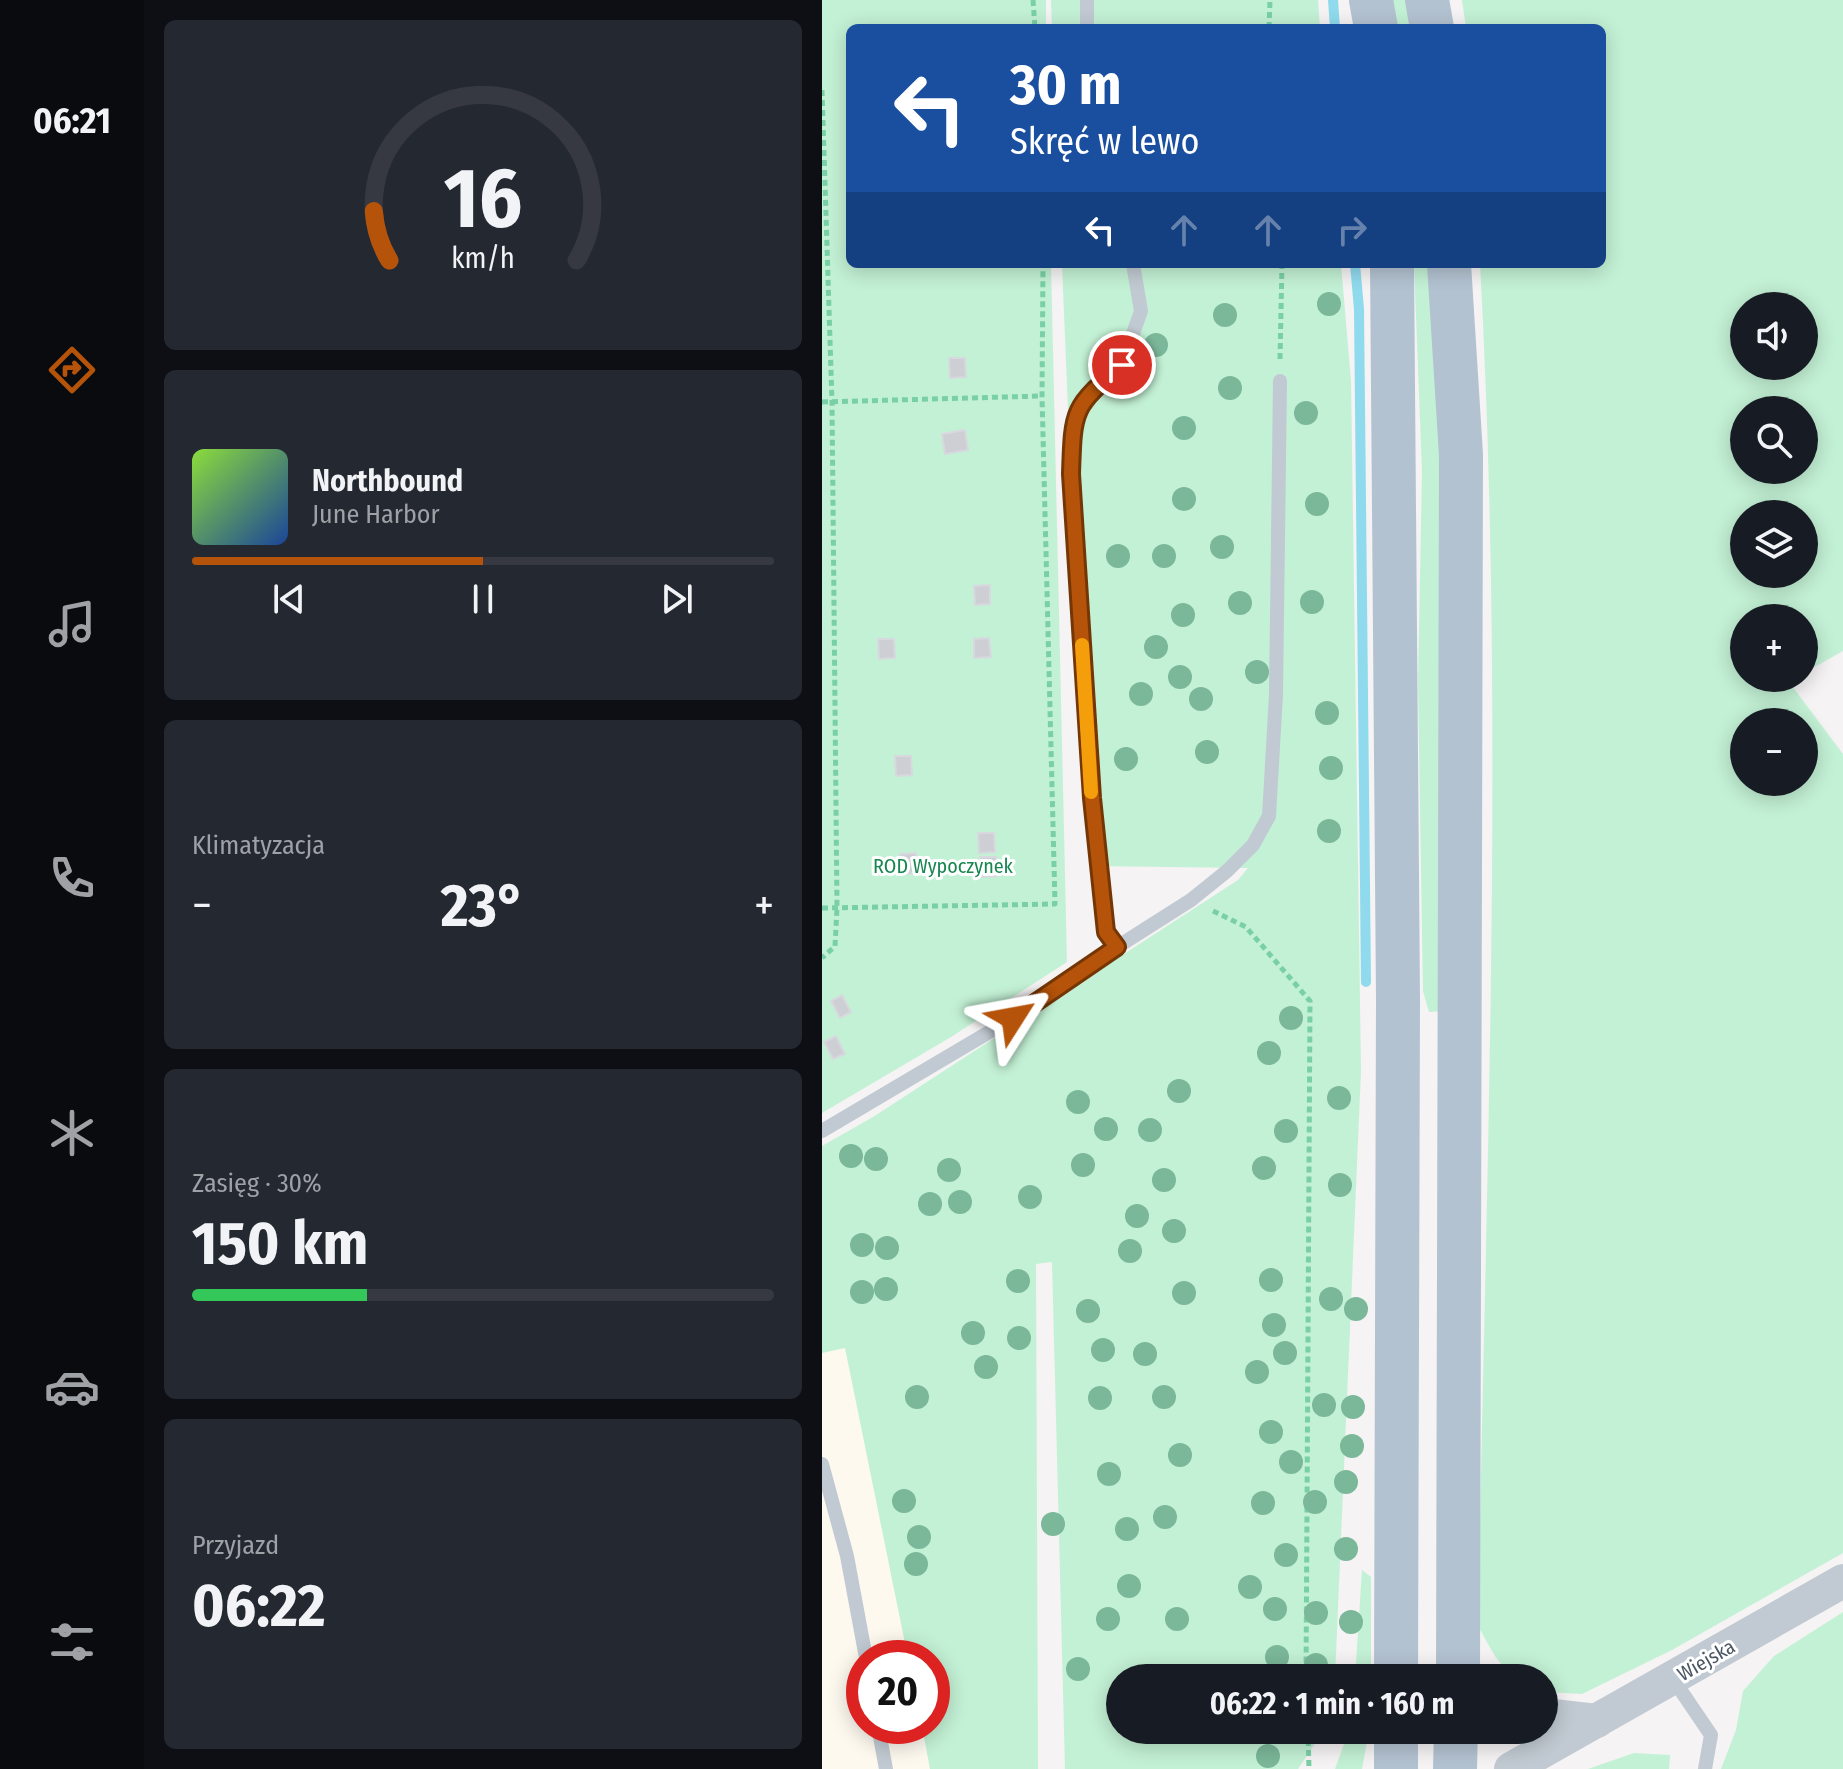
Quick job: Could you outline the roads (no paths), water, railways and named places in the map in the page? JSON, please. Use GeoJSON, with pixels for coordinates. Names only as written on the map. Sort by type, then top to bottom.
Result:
{"type":"FeatureCollection","features":[{"type":"Feature","properties":{"kind":"main road"},"geometry":{"type":"LineString","coordinates":[[1371,0],[1375,24]]}},
{"type":"Feature","properties":{"kind":"main road"},"geometry":{"type":"LineString","coordinates":[[1427,0],[1431,24]]}},
{"type":"Feature","properties":{"kind":"main road"},"geometry":{"type":"LineString","coordinates":[[1392,268],[1398,999],[1396,1664]]}},
{"type":"Feature","properties":{"kind":"main road"},"geometry":{"type":"LineString","coordinates":[[1449,268],[1461,455],[1462,1664]]}},
{"type":"Feature","properties":{"kind":"main road"},"geometry":{"type":"LineString","coordinates":[[1396,1744],[1396,1769]]}},
{"type":"Feature","properties":{"kind":"main road"},"geometry":{"type":"LineString","coordinates":[[1455,1769],[1456,1744]]}},
{"type":"Feature","properties":{"kind":"street","name":"Wiejska"},"geometry":{"type":"LineString","coordinates":[[1511,1769],[1568,1719],[1673,1679],[1843,1581]]}},
{"type":"Feature","properties":{"kind":"lane"},"geometry":{"type":"LineString","coordinates":[[1087,0],[1087,24]]}},
{"type":"Feature","properties":{"kind":"lane"},"geometry":{"type":"LineString","coordinates":[[1117,947],[1106,932],[1092,798],[1071,474],[1072,432],[1081,400],[1122,365],[1141,311],[1134,268]]}},
{"type":"Feature","properties":{"kind":"lane"},"geometry":{"type":"LineString","coordinates":[[822,1131],[1013,1018],[1191,900],[1253,845],[1269,816],[1276,695],[1280,381]]}},
{"type":"Feature","properties":{"kind":"lane"},"geometry":{"type":"LineString","coordinates":[[822,1464],[847,1556],[863,1640]]}},
{"type":"Feature","properties":{"kind":"lane"},"geometry":{"type":"LineString","coordinates":[[1673,1679],[1711,1735],[1705,1769]]}},
{"type":"Feature","properties":{"kind":"lane"},"geometry":{"type":"LineString","coordinates":[[881,1744],[886,1769]]}},
{"type":"Feature","properties":{"kind":"waterway"},"geometry":{"type":"LineString","coordinates":[[1333,0],[1335,24]]}},
{"type":"Feature","properties":{"kind":"waterway"},"geometry":{"type":"LineString","coordinates":[[1355,268],[1359,309],[1366,982]]}},
{"type":"Feature","properties":{"kind":"park label","name":"ROD Wypoczynek"},"geometry":{"type":"Point","coordinates":[943,866]}}]}
